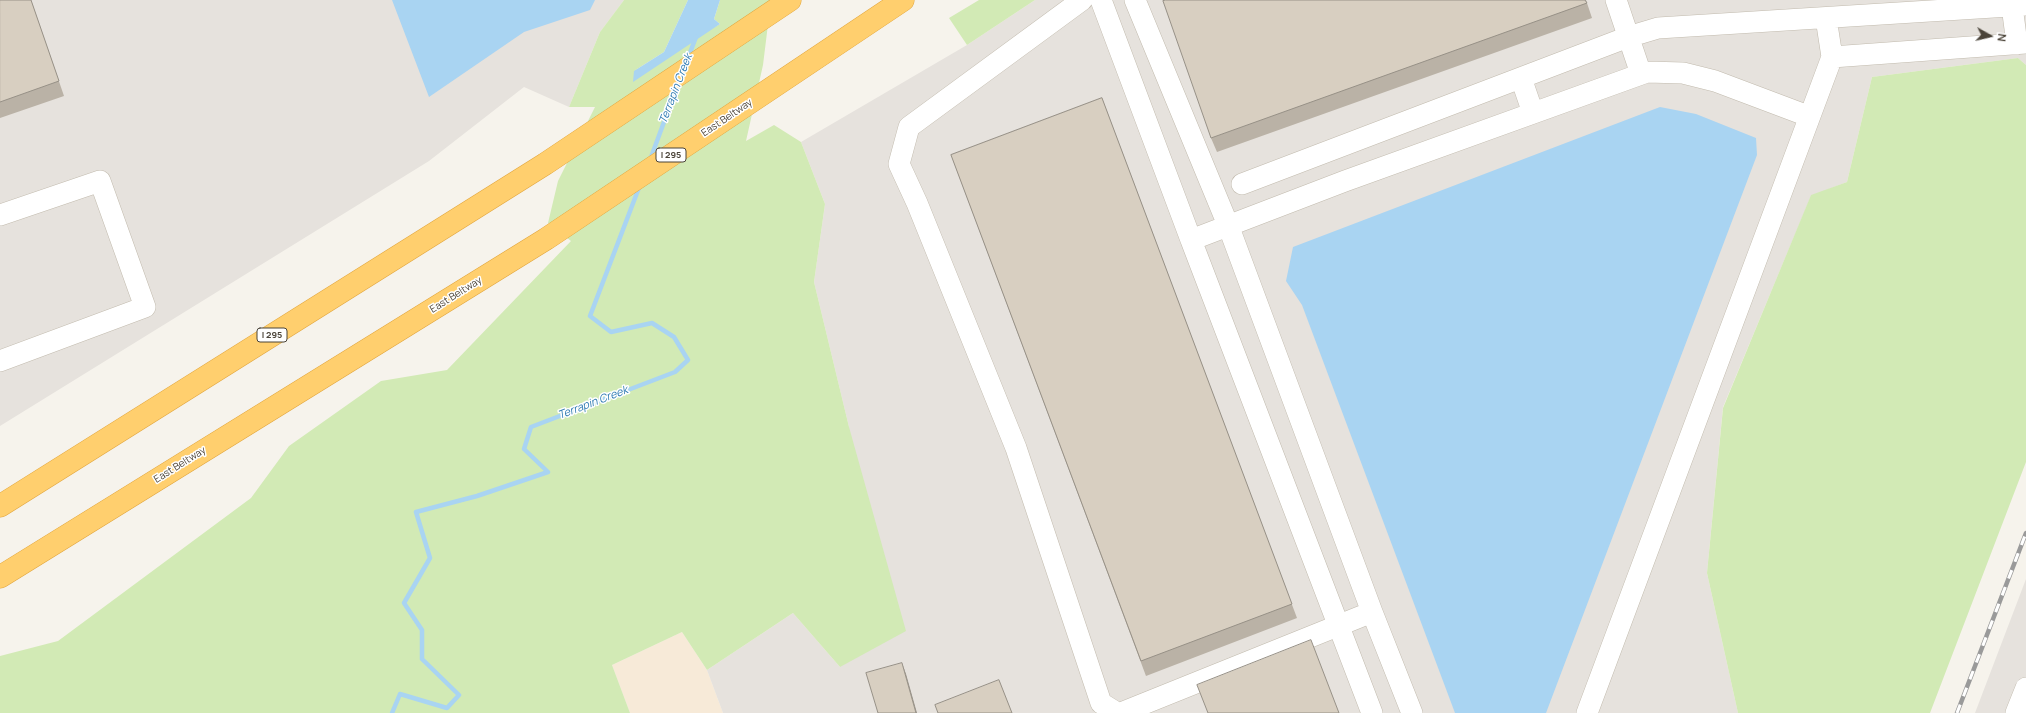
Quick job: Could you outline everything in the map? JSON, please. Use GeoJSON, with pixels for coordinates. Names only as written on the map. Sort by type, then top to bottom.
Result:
{"type":"FeatureCollection","features":[{"type":"Feature","properties":{"kind":"highway","name":"I 295"},"geometry":{"type":"LineString","coordinates":[[0,506],[545,164],[790,0]]}},
{"type":"Feature","properties":{"kind":"highway","name":"East Beltway"},"geometry":{"type":"LineString","coordinates":[[0,577],[546,239],[903,0]]}},
{"type":"Feature","properties":{"kind":"lane"},"geometry":{"type":"LineString","coordinates":[[1082,0],[909,127],[899,164],[917,203],[1016,448],[1101,704],[1117,713]]}},
{"type":"Feature","properties":{"kind":"lane"},"geometry":{"type":"LineString","coordinates":[[1101,0],[1372,713]]}},
{"type":"Feature","properties":{"kind":"lane"},"geometry":{"type":"LineString","coordinates":[[1135,0],[1228,225],[1372,612],[1412,713]]}},
{"type":"Feature","properties":{"kind":"lane"},"geometry":{"type":"LineString","coordinates":[[1616,0],[1641,74]]}},
{"type":"Feature","properties":{"kind":"lane"},"geometry":{"type":"LineString","coordinates":[[1242,184],[1628,37],[1658,28],[2019,6],[2021,43],[1832,57]]}},
{"type":"Feature","properties":{"kind":"lane"},"geometry":{"type":"LineString","coordinates":[[1587,713],[1808,116],[1832,57],[1826,18]]}},
{"type":"Feature","properties":{"kind":"lane"},"geometry":{"type":"LineString","coordinates":[[1191,240],[1345,181],[1647,72],[1683,72],[1715,80],[1808,116]]}},
{"type":"Feature","properties":{"kind":"lane"},"geometry":{"type":"LineString","coordinates":[[1521,78],[1533,113]]}},
{"type":"Feature","properties":{"kind":"lane"},"geometry":{"type":"LineString","coordinates":[[1333,149],[1345,181]]}},
{"type":"Feature","properties":{"kind":"lane"},"geometry":{"type":"LineString","coordinates":[[0,215],[100,181],[145,307],[0,361]]}},
{"type":"Feature","properties":{"kind":"lane"},"geometry":{"type":"LineString","coordinates":[[1133,711],[1339,627],[1372,612]]}},
{"type":"Feature","properties":{"kind":"lane"},"geometry":{"type":"LineString","coordinates":[[2016,713],[2026,688]]}},
{"type":"Feature","properties":{"kind":"shaded area"},"geometry":{"type":"Polygon","coordinates":[[[0,0],[624,0],[600,32],[569,107],[524,87],[429,161],[0,426],[0,0]]]}},
{"type":"Feature","properties":{"kind":"shaded area"},"geometry":{"type":"Polygon","coordinates":[[[1035,0],[2026,0],[2026,65],[2018,58],[1872,77],[1847,182],[1811,196],[1723,407],[1707,573],[1738,713],[723,713],[707,670],[793,613],[840,667],[849,427],[814,282],[825,204],[801,142],[967,45],[1035,0]]]}},
{"type":"Feature","properties":{"kind":"shaded area"},"geometry":{"type":"Polygon","coordinates":[[[2026,579],[2026,713],[1975,713],[2026,579]]]}},
{"type":"Feature","properties":{"kind":"shaded area"},"geometry":{"type":"Polygon","coordinates":[[[682,632],[707,670],[723,713],[630,713],[612,665],[682,632]]]}},
{"type":"Feature","properties":{"kind":"green space"},"geometry":{"type":"Polygon","coordinates":[[[624,0],[688,0],[664,52],[634,71],[720,24],[714,19],[720,0],[771,0],[763,65],[746,141],[774,125],[801,142],[825,204],[814,282],[849,427],[906,631],[840,667],[793,613],[707,670],[682,632],[612,665],[630,713],[0,713],[0,656],[58,641],[251,498],[289,446],[381,381],[447,370],[571,241],[548,223],[558,181],[595,107],[569,107],[600,32],[624,0]]]}},
{"type":"Feature","properties":{"kind":"green space"},"geometry":{"type":"Polygon","coordinates":[[[979,0],[1035,0],[967,45],[949,18],[979,0]]]}},
{"type":"Feature","properties":{"kind":"green space"},"geometry":{"type":"Polygon","coordinates":[[[2018,58],[2026,65],[2026,462],[1930,713],[1738,713],[1707,573],[1723,408],[1811,195],[1847,182],[1872,77],[2018,58]]]}},
{"type":"Feature","properties":{"kind":"water"},"geometry":{"type":"Polygon","coordinates":[[[392,0],[595,0],[590,10],[524,32],[429,97],[392,0]]]}},
{"type":"Feature","properties":{"kind":"water"},"geometry":{"type":"Polygon","coordinates":[[[688,0],[720,0],[714,19],[720,24],[633,82],[634,71],[664,52],[688,0]]]}},
{"type":"Feature","properties":{"kind":"water"},"geometry":{"type":"Polygon","coordinates":[[[1660,107],[1696,114],[1756,138],[1757,155],[1546,713],[1455,713],[1302,305],[1286,281],[1293,247],[1660,107]]]}},
{"type":"Feature","properties":{"kind":"building"},"geometry":{"type":"Polygon","coordinates":[[[0,0],[31,0],[59,81],[0,102],[0,0]]]}},
{"type":"Feature","properties":{"kind":"building"},"geometry":{"type":"Polygon","coordinates":[[[1585,0],[1587,3],[1211,138],[1163,1],[1585,0]]]}},
{"type":"Feature","properties":{"kind":"building"},"geometry":{"type":"Polygon","coordinates":[[[1102,98],[1292,604],[1141,661],[951,155],[1102,98]]]}},
{"type":"Feature","properties":{"kind":"building"},"geometry":{"type":"Polygon","coordinates":[[[1311,640],[1339,713],[1208,713],[1197,685],[1311,640]]]}},
{"type":"Feature","properties":{"kind":"building"},"geometry":{"type":"Polygon","coordinates":[[[902,663],[916,713],[878,713],[866,673],[902,663]]]}},
{"type":"Feature","properties":{"kind":"building"},"geometry":{"type":"Polygon","coordinates":[[[999,680],[1012,713],[938,713],[935,705],[999,680]]]}},
{"type":"Feature","properties":{"kind":"waterway","name":"Terrapin Creek"},"geometry":{"type":"LineString","coordinates":[[688,58],[696,37]]}},
{"type":"Feature","properties":{"kind":"waterway","name":"Terrapin Creek"},"geometry":{"type":"LineString","coordinates":[[650,160],[678,84]]}},
{"type":"Feature","properties":{"kind":"waterway","name":"Terrapin Creek"},"geometry":{"type":"LineString","coordinates":[[392,713],[400,694],[447,708],[459,695],[422,659],[422,630],[404,603],[430,558],[416,512],[477,496],[548,472],[524,449],[531,427],[675,372],[688,360],[674,337],[652,323],[611,332],[590,316],[640,185]]}},
{"type":"Feature","properties":{"kind":"railway"},"geometry":{"type":"LineString","coordinates":[[1957,713],[2026,533]]}}]}
